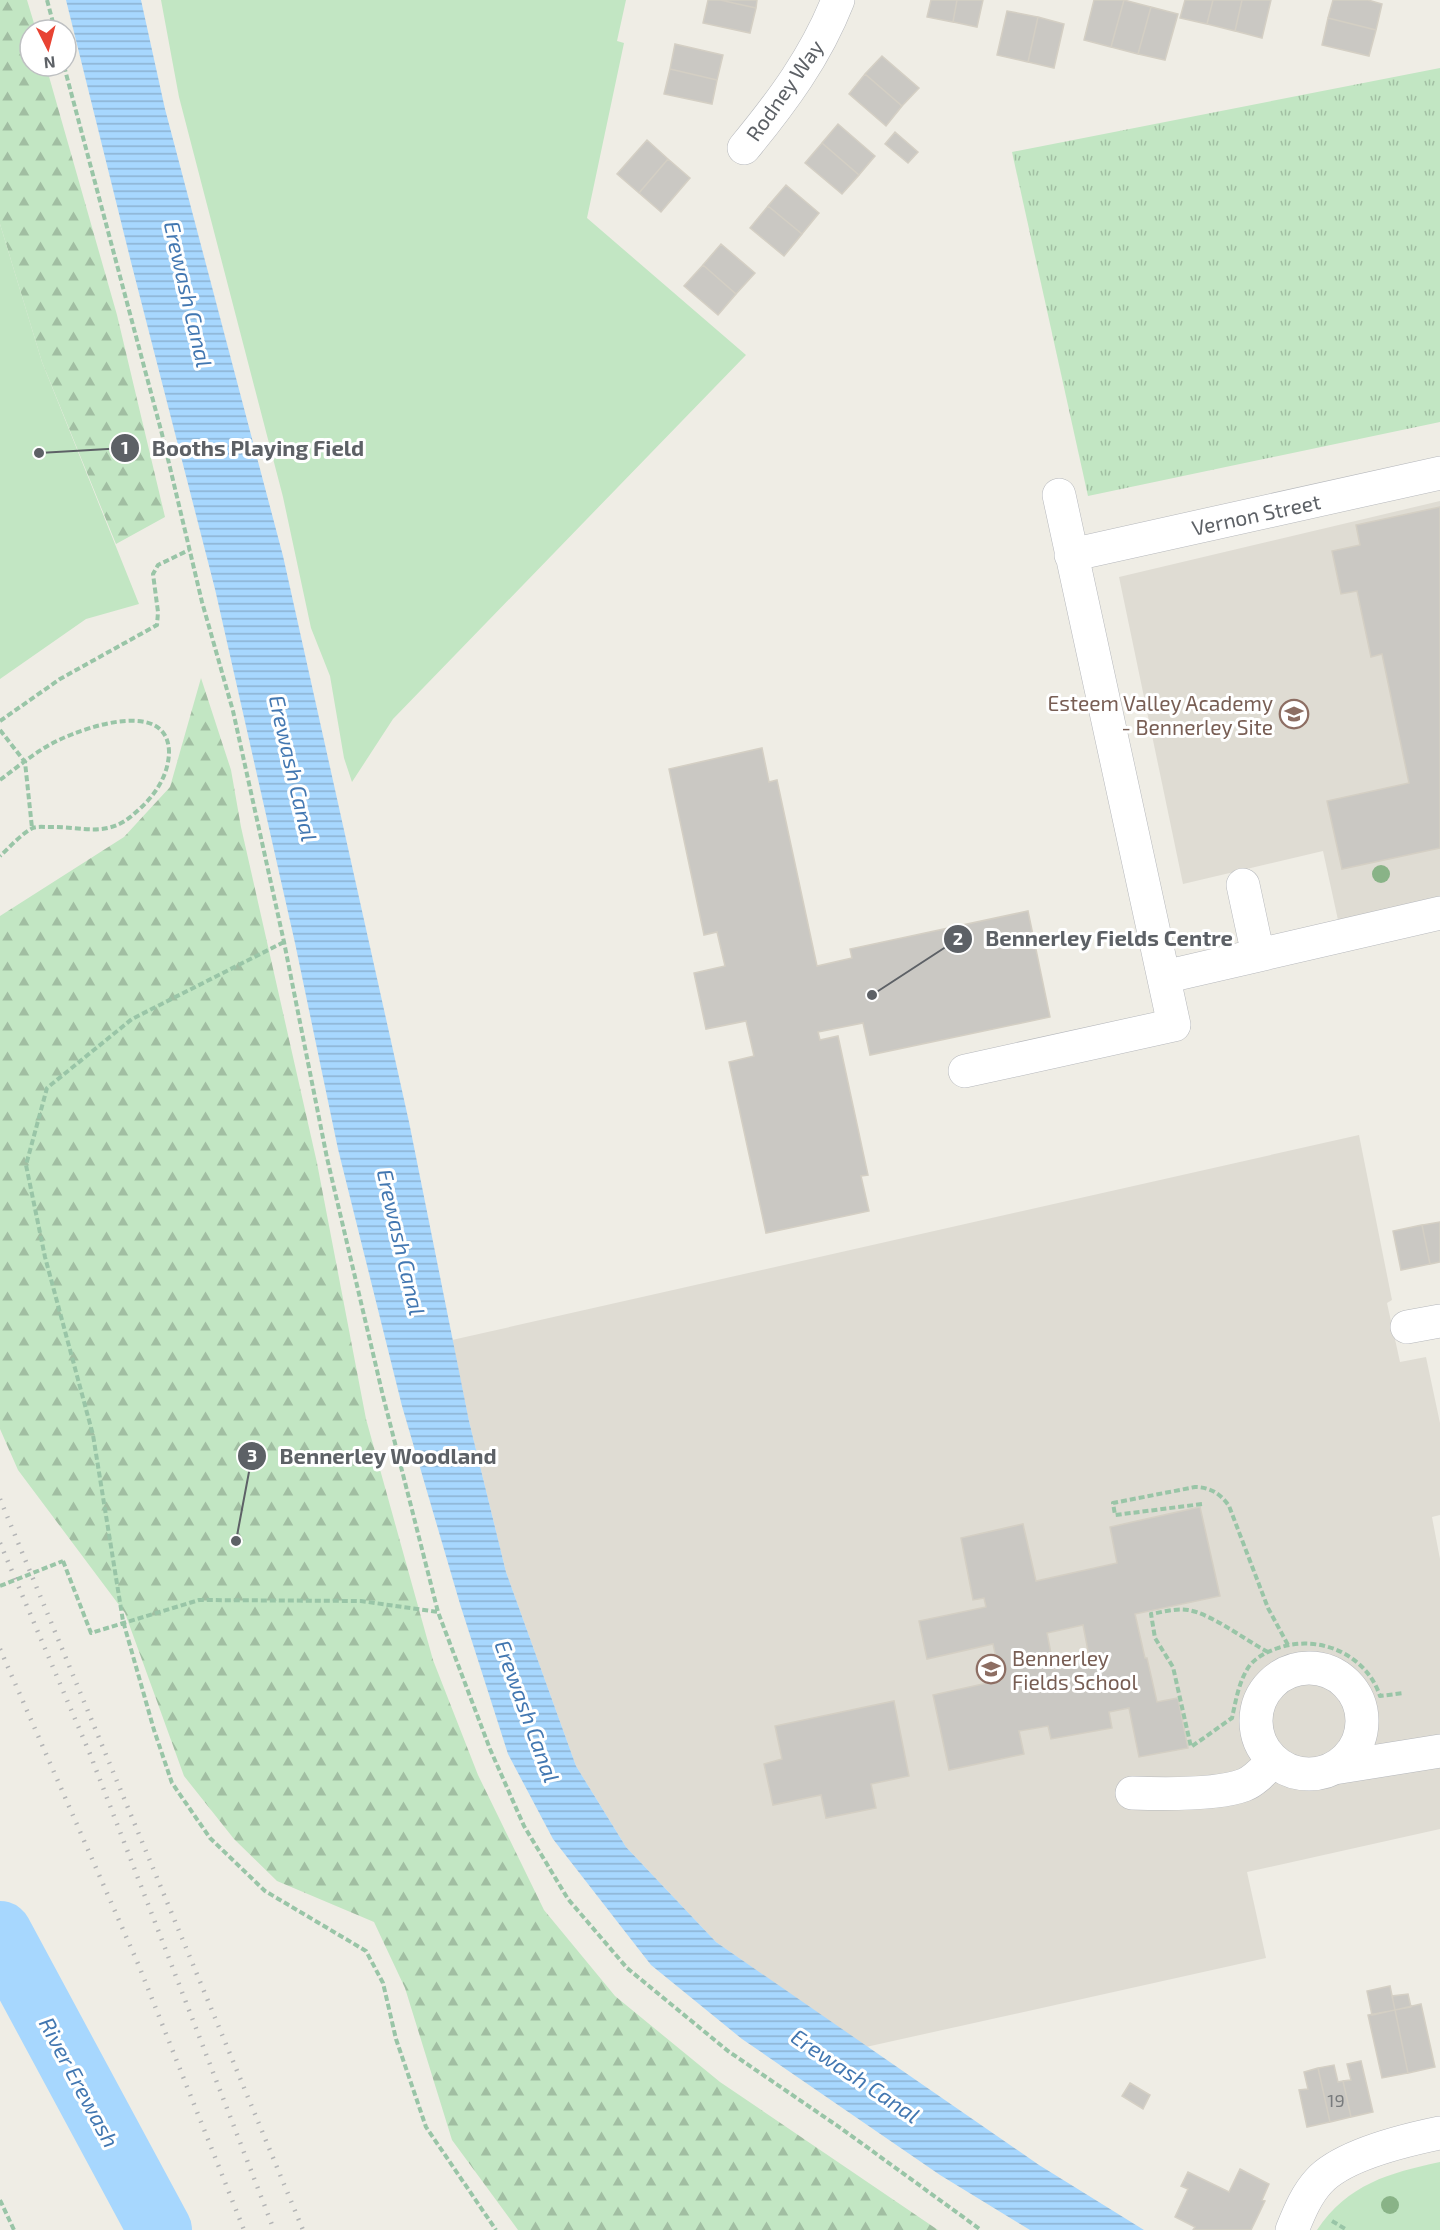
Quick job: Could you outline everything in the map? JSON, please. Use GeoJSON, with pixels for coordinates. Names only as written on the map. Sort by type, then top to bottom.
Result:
{"type":"FeatureCollection","features":[{"type":"Feature","properties":{"kind":"street","name":"Rodney Way"},"geometry":{"type":"LineString","coordinates":[[744,148],[781,102],[812,56],[838,0]]}},
{"type":"Feature","properties":{"kind":"street","name":"Vernon Street"},"geometry":{"type":"LineString","coordinates":[[1071,555],[1440,473]]}},
{"type":"Feature","properties":{"kind":"street"},"geometry":{"type":"LineString","coordinates":[[965,1071],[1174,1024],[1059,495]]}},
{"type":"Feature","properties":{"kind":"street"},"geometry":{"type":"LineString","coordinates":[[1243,885],[1258,955]]}},
{"type":"Feature","properties":{"kind":"street"},"geometry":{"type":"LineString","coordinates":[[1164,976],[1440,913]]}},
{"type":"Feature","properties":{"kind":"street"},"geometry":{"type":"LineString","coordinates":[[1407,1327],[1440,1320]]}},
{"type":"Feature","properties":{"kind":"street"},"geometry":{"type":"LineString","coordinates":[[1334,1768],[1348,1757],[1358,1742],[1363,1724],[1361,1706],[1353,1690],[1341,1678],[1324,1670],[1306,1667],[1289,1671],[1273,1680],[1262,1695],[1256,1712],[1256,1730],[1262,1747],[1273,1761],[1287,1770],[1302,1774],[1318,1773],[1334,1768],[1440,1751]]}},
{"type":"Feature","properties":{"kind":"street"},"geometry":{"type":"LineString","coordinates":[[1132,1793],[1167,1794],[1229,1789],[1246,1785],[1273,1761]]}},
{"type":"Feature","properties":{"kind":"street"},"geometry":{"type":"LineString","coordinates":[[1292,2230],[1305,2200],[1320,2181],[1336,2168],[1410,2139],[1440,2133]]}},
{"type":"Feature","properties":{"kind":"path"},"geometry":{"type":"LineString","coordinates":[[47,0],[52,18]]}},
{"type":"Feature","properties":{"kind":"path"},"geometry":{"type":"LineString","coordinates":[[67,78],[233,711],[284,942],[327,1158],[383,1396],[438,1612],[490,1749],[524,1826],[568,1899],[627,1968],[728,2051],[842,2129],[981,2230]]}},
{"type":"Feature","properties":{"kind":"path"},"geometry":{"type":"LineString","coordinates":[[0,721],[60,679],[157,625],[154,569],[189,550]]}},
{"type":"Feature","properties":{"kind":"path"},"geometry":{"type":"LineString","coordinates":[[0,780],[61,739],[97,726],[134,720],[159,726],[168,740],[169,763],[159,787],[135,814],[116,827],[101,831],[58,827],[32,828],[0,856]]}},
{"type":"Feature","properties":{"kind":"path"},"geometry":{"type":"LineString","coordinates":[[0,730],[25,762],[32,828]]}},
{"type":"Feature","properties":{"kind":"path"},"geometry":{"type":"LineString","coordinates":[[284,942],[132,1019],[47,1089],[26,1165],[45,1257],[93,1435],[123,1621],[154,1730],[172,1783],[210,1838],[265,1891],[366,1951],[384,1983],[396,2039],[426,2127],[496,2230]]}},
{"type":"Feature","properties":{"kind":"path"},"geometry":{"type":"LineString","coordinates":[[1202,1504],[1114,1515],[1113,1503],[1195,1487],[1218,1493],[1229,1506],[1268,1608],[1288,1645]]}},
{"type":"Feature","properties":{"kind":"path"},"geometry":{"type":"LineString","coordinates":[[0,1586],[63,1562],[91,1632],[199,1600],[361,1601],[438,1612]]}},
{"type":"Feature","properties":{"kind":"path"},"geometry":{"type":"LineString","coordinates":[[1268,1652],[1190,1610],[1151,1614],[1155,1638],[1173,1667],[1191,1747],[1232,1718],[1244,1676],[1259,1657],[1288,1645],[1325,1645],[1337,1649],[1348,1654],[1364,1668],[1376,1684],[1380,1696],[1404,1693]]}},
{"type":"Feature","properties":{"kind":"path"},"geometry":{"type":"LineString","coordinates":[[0,2200],[14,2230]]}},
{"type":"Feature","properties":{"kind":"shaded area","name":"Esteem Valley Academy - Bennerley Site"},"geometry":{"type":"Polygon","coordinates":[[[1440,501],[1440,896],[1338,920],[1323,851],[1183,884],[1119,577],[1440,501]]]}},
{"type":"Feature","properties":{"kind":"shaded area","name":"Bennerley Fields School"},"geometry":{"type":"Polygon","coordinates":[[[1359,1135],[1392,1300],[1387,1303],[1400,1362],[1426,1357],[1440,1423],[1440,1515],[1432,1517],[1440,1559],[1440,1829],[1247,1872],[1266,1958],[866,2047],[716,1942],[626,1847],[576,1766],[506,1572],[469,1421],[452,1340],[1359,1135]]]}},
{"type":"Feature","properties":{"kind":"green space"},"geometry":{"type":"Polygon","coordinates":[[[0,0],[27,0],[32,18],[18,18],[18,78],[49,78],[117,315],[165,517],[116,544],[42,362],[0,224],[0,0]]]}},
{"type":"Feature","properties":{"kind":"green space"},"geometry":{"type":"Polygon","coordinates":[[[161,0],[626,0],[617,41],[624,43],[587,218],[746,355],[393,719],[352,782],[344,758],[330,676],[311,628],[283,497],[179,97],[161,0]]]}},
{"type":"Feature","properties":{"kind":"green space"},"geometry":{"type":"Polygon","coordinates":[[[1440,68],[1440,422],[1088,496],[1012,152],[1440,68]]]}},
{"type":"Feature","properties":{"kind":"green space"},"geometry":{"type":"Polygon","coordinates":[[[0,224],[42,362],[139,604],[86,619],[0,679],[0,224]]]}},
{"type":"Feature","properties":{"kind":"green space"},"geometry":{"type":"Polygon","coordinates":[[[201,678],[231,770],[241,827],[317,1163],[366,1419],[433,1660],[478,1775],[544,1910],[615,1996],[720,2082],[938,2230],[518,2230],[452,2140],[405,1988],[374,1922],[277,1881],[234,1839],[184,1776],[125,1613],[18,1470],[0,1429],[0,916],[124,837],[170,787],[201,678]]]}},
{"type":"Feature","properties":{"kind":"green space"},"geometry":{"type":"Polygon","coordinates":[[[1440,2162],[1440,2230],[1317,2230],[1329,2214],[1356,2191],[1387,2176],[1440,2162]]]}},
{"type":"Feature","properties":{"kind":"water","name":"Erewash Canal"},"geometry":{"type":"Polygon","coordinates":[[[66,0],[141,0],[165,109],[283,556],[409,1122],[469,1421],[506,1572],[576,1766],[626,1847],[716,1942],[1039,2165],[1144,2230],[1030,2230],[940,2175],[742,2039],[651,1965],[553,1839],[508,1754],[460,1604],[402,1406],[338,1149],[295,943],[215,589],[78,48],[78,18],[70,18],[66,0]]]}},
{"type":"Feature","properties":{"kind":"building"},"geometry":{"type":"Polygon","coordinates":[[[708,0],[720,0],[756,8],[750,33],[703,23],[708,0]]]}},
{"type":"Feature","properties":{"kind":"building"},"geometry":{"type":"Polygon","coordinates":[[[720,0],[757,0],[756,8],[720,0]]]}},
{"type":"Feature","properties":{"kind":"building"},"geometry":{"type":"Polygon","coordinates":[[[931,0],[957,0],[953,22],[927,17],[931,0]]]}},
{"type":"Feature","properties":{"kind":"building"},"geometry":{"type":"Polygon","coordinates":[[[957,0],[983,0],[977,27],[953,22],[957,0]]]}},
{"type":"Feature","properties":{"kind":"building"},"geometry":{"type":"Polygon","coordinates":[[[1094,0],[1124,0],[1111,47],[1084,40],[1094,0]]]}},
{"type":"Feature","properties":{"kind":"building"},"geometry":{"type":"Polygon","coordinates":[[[1124,0],[1151,7],[1138,54],[1111,47],[1124,0]]]}},
{"type":"Feature","properties":{"kind":"building"},"geometry":{"type":"Polygon","coordinates":[[[1185,0],[1213,0],[1207,24],[1180,18],[1185,0]]]}},
{"type":"Feature","properties":{"kind":"building"},"geometry":{"type":"Polygon","coordinates":[[[1213,0],[1242,0],[1235,31],[1207,24],[1213,0]]]}},
{"type":"Feature","properties":{"kind":"building"},"geometry":{"type":"Polygon","coordinates":[[[1242,0],[1271,0],[1262,38],[1235,31],[1242,0]]]}},
{"type":"Feature","properties":{"kind":"building"},"geometry":{"type":"Polygon","coordinates":[[[1333,0],[1368,0],[1382,4],[1376,30],[1328,18],[1333,0]]]}},
{"type":"Feature","properties":{"kind":"building"},"geometry":{"type":"Polygon","coordinates":[[[1151,7],[1178,14],[1165,60],[1138,54],[1151,7]]]}},
{"type":"Feature","properties":{"kind":"building"},"geometry":{"type":"Polygon","coordinates":[[[1007,11],[1038,17],[1028,62],[997,55],[1007,11]]]}},
{"type":"Feature","properties":{"kind":"building"},"geometry":{"type":"Polygon","coordinates":[[[1038,17],[1064,24],[1054,68],[1028,62],[1038,17]]]}},
{"type":"Feature","properties":{"kind":"building"},"geometry":{"type":"Polygon","coordinates":[[[1328,18],[1376,30],[1369,56],[1322,45],[1328,18]]]}},
{"type":"Feature","properties":{"kind":"building"},"geometry":{"type":"Polygon","coordinates":[[[675,44],[723,55],[717,80],[670,69],[675,44]]]}},
{"type":"Feature","properties":{"kind":"building"},"geometry":{"type":"Polygon","coordinates":[[[882,56],[919,88],[902,106],[865,74],[882,56]]]}},
{"type":"Feature","properties":{"kind":"building"},"geometry":{"type":"Polygon","coordinates":[[[670,69],[717,80],[712,104],[664,94],[670,69]]]}},
{"type":"Feature","properties":{"kind":"building"},"geometry":{"type":"Polygon","coordinates":[[[865,74],[902,106],[886,126],[849,94],[865,74]]]}},
{"type":"Feature","properties":{"kind":"building"},"geometry":{"type":"Polygon","coordinates":[[[838,124],[875,156],[859,175],[822,143],[838,124]]]}},
{"type":"Feature","properties":{"kind":"building"},"geometry":{"type":"Polygon","coordinates":[[[895,132],[918,152],[908,163],[885,144],[895,132]]]}},
{"type":"Feature","properties":{"kind":"building"},"geometry":{"type":"Polygon","coordinates":[[[647,140],[668,159],[639,193],[617,174],[647,140]]]}},
{"type":"Feature","properties":{"kind":"building"},"geometry":{"type":"Polygon","coordinates":[[[822,143],[859,175],[842,194],[805,163],[822,143]]]}},
{"type":"Feature","properties":{"kind":"building"},"geometry":{"type":"Polygon","coordinates":[[[668,159],[690,178],[661,212],[639,193],[668,159]]]}},
{"type":"Feature","properties":{"kind":"building"},"geometry":{"type":"Polygon","coordinates":[[[786,185],[819,213],[802,234],[768,206],[786,185]]]}},
{"type":"Feature","properties":{"kind":"building"},"geometry":{"type":"Polygon","coordinates":[[[768,206],[802,234],[784,256],[750,228],[768,206]]]}},
{"type":"Feature","properties":{"kind":"building"},"geometry":{"type":"Polygon","coordinates":[[[721,244],[755,273],[736,294],[703,265],[721,244]]]}},
{"type":"Feature","properties":{"kind":"building"},"geometry":{"type":"Polygon","coordinates":[[[703,265],[736,294],[718,315],[684,286],[703,265]]]}},
{"type":"Feature","properties":{"kind":"building"},"geometry":{"type":"Polygon","coordinates":[[[1440,507],[1440,848],[1342,869],[1327,801],[1409,783],[1382,654],[1371,657],[1357,591],[1341,594],[1332,551],[1360,545],[1356,525],[1440,507]]]}},
{"type":"Feature","properties":{"kind":"building"},"geometry":{"type":"Polygon","coordinates":[[[762,748],[769,782],[777,780],[817,966],[852,958],[850,949],[1028,911],[1050,1017],[870,1055],[863,1023],[818,1032],[820,1040],[838,1036],[868,1175],[861,1176],[869,1211],[766,1233],[729,1062],[754,1056],[746,1021],[706,1029],[694,973],[725,966],[717,932],[704,935],[669,769],[762,748]]]}},
{"type":"Feature","properties":{"kind":"building"},"geometry":{"type":"Polygon","coordinates":[[[1440,1222],[1440,1262],[1430,1264],[1422,1225],[1440,1222]]]}},
{"type":"Feature","properties":{"kind":"building"},"geometry":{"type":"Polygon","coordinates":[[[1422,1225],[1430,1264],[1401,1270],[1393,1231],[1422,1225]]]}},
{"type":"Feature","properties":{"kind":"building"},"geometry":{"type":"Polygon","coordinates":[[[1200,1507],[1220,1596],[1135,1614],[1157,1702],[1178,1698],[1188,1748],[1139,1757],[1129,1708],[1109,1712],[1112,1728],[1051,1739],[1048,1726],[1019,1731],[1024,1754],[949,1770],[933,1695],[1001,1680],[993,1644],[927,1659],[919,1621],[986,1607],[984,1598],[973,1600],[961,1538],[1023,1524],[1036,1581],[1117,1563],[1110,1527],[1200,1507]],[[1083,1625],[1047,1633],[1054,1669],[1090,1661],[1083,1625]]]}},
{"type":"Feature","properties":{"kind":"building"},"geometry":{"type":"Polygon","coordinates":[[[894,1701],[909,1776],[871,1784],[876,1808],[826,1818],[821,1795],[773,1805],[764,1764],[782,1759],[775,1726],[894,1701]]]}},
{"type":"Feature","properties":{"kind":"building"},"geometry":{"type":"Polygon","coordinates":[[[1390,1986],[1395,2010],[1372,2015],[1367,1991],[1390,1986]]]}},
{"type":"Feature","properties":{"kind":"building"},"geometry":{"type":"Polygon","coordinates":[[[1408,1994],[1411,2007],[1395,2010],[1392,1996],[1408,1994]]]}},
{"type":"Feature","properties":{"kind":"building"},"geometry":{"type":"Polygon","coordinates":[[[1421,2004],[1435,2067],[1408,2073],[1395,2010],[1421,2004]]]}},
{"type":"Feature","properties":{"kind":"building"},"geometry":{"type":"Polygon","coordinates":[[[1395,2010],[1408,2073],[1382,2078],[1368,2015],[1395,2010]]]}},
{"type":"Feature","properties":{"kind":"building"},"geometry":{"type":"Polygon","coordinates":[[[1361,2061],[1373,2112],[1351,2117],[1343,2081],[1351,2080],[1347,2064],[1361,2061]]]}},
{"type":"Feature","properties":{"kind":"building"},"geometry":{"type":"Polygon","coordinates":[[[1334,2065],[1338,2082],[1343,2081],[1351,2117],[1330,2122],[1318,2068],[1334,2065]]]}},
{"type":"Feature","properties":{"kind":"building"},"geometry":{"type":"Polygon","coordinates":[[[1318,2068],[1330,2122],[1307,2127],[1299,2090],[1308,2089],[1304,2072],[1318,2068]]]}},
{"type":"Feature","properties":{"kind":"building"},"geometry":{"type":"Polygon","coordinates":[[[1130,2083],[1150,2095],[1143,2109],[1122,2096],[1130,2083]]]}},
{"type":"Feature","properties":{"kind":"building"},"geometry":{"type":"Polygon","coordinates":[[[1240,2169],[1269,2184],[1262,2200],[1265,2201],[1251,2230],[1193,2230],[1195,2227],[1175,2217],[1188,2189],[1181,2186],[1188,2172],[1229,2192],[1240,2169]]]}},
{"type":"Feature","properties":{"kind":"waterway","name":"River Erewash"},"geometry":{"type":"LineString","coordinates":[[0,1933],[160,2230]]}},
{"type":"Feature","properties":{"kind":"railway"},"geometry":{"type":"LineString","coordinates":[[0,1499],[303,2230]]}},
{"type":"Feature","properties":{"kind":"railway"},"geometry":{"type":"LineString","coordinates":[[0,1543],[90,1754],[274,2230]]}},
{"type":"Feature","properties":{"kind":"railway"},"geometry":{"type":"LineString","coordinates":[[0,1649],[139,1966],[244,2230]]}},
{"type":"Feature","properties":{"kind":"place","name":"Booths Playing Field"},"geometry":{"type":"Point","coordinates":[39,453]}},
{"type":"Feature","properties":{"kind":"place","name":"Esteem Valley Academy - Bennerley Site"},"geometry":{"type":"Point","coordinates":[1294,714]}},
{"type":"Feature","properties":{"kind":"place","name":"Bennerley Fields Centre"},"geometry":{"type":"Point","coordinates":[872,995]}},
{"type":"Feature","properties":{"kind":"place","name":"Bennerley Woodland"},"geometry":{"type":"Point","coordinates":[236,1541]}},
{"type":"Feature","properties":{"kind":"place","name":"Bennerley Fields School"},"geometry":{"type":"Point","coordinates":[991,1669]}}]}
